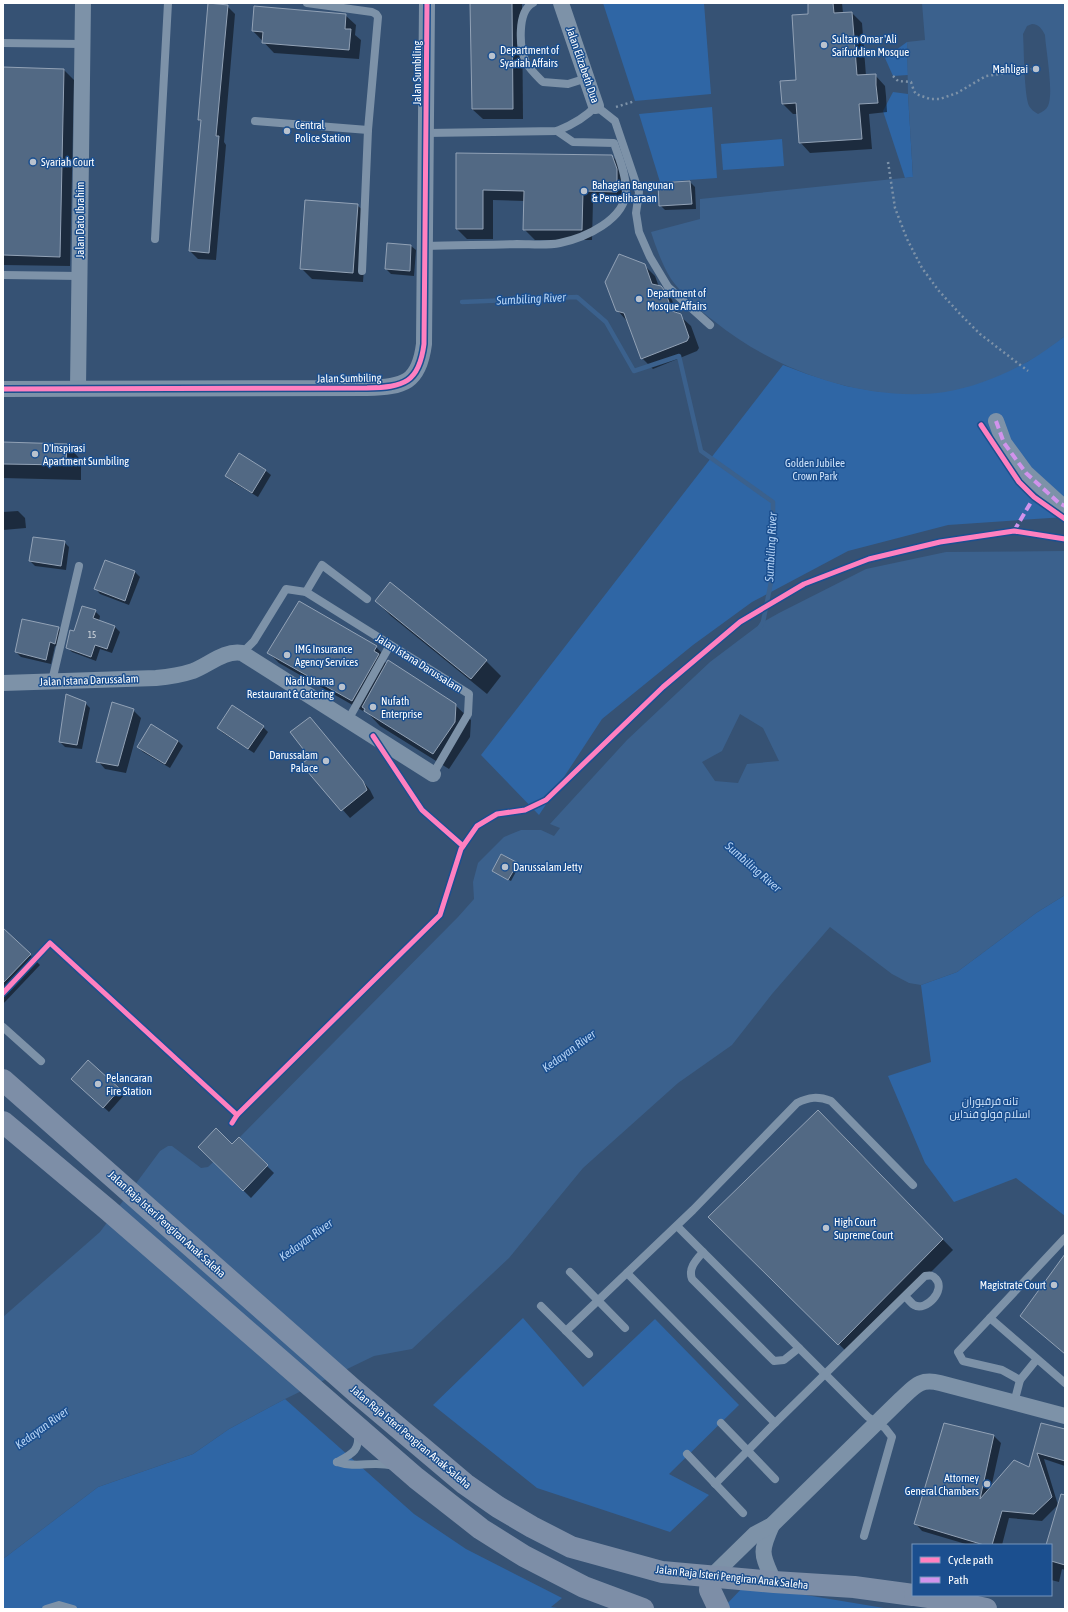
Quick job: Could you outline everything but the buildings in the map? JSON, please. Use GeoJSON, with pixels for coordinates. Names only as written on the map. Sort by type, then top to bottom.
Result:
{"type":"FeatureCollection","features":[{"type":"Feature","properties":{"kind":"main road","name":"Jalan Raja Isteri Pengiran Anak Saleha"},"geometry":{"type":"LineString","coordinates":[[3,1080],[356,1392],[465,1484],[498,1507],[532,1527],[571,1547],[662,1572],[774,1582],[854,1587],[912,1595]]}},
{"type":"Feature","properties":{"kind":"main road"},"geometry":{"type":"LineString","coordinates":[[3,1122],[108,1210],[338,1412],[406,1470],[480,1529],[524,1556],[584,1587],[643,1609]]}},
{"type":"Feature","properties":{"kind":"main road"},"geometry":{"type":"LineString","coordinates":[[711,1577],[710,1590],[719,1609]]}},
{"type":"Feature","properties":{"kind":"main road"},"geometry":{"type":"LineString","coordinates":[[894,1609],[913,1596]]}},
{"type":"Feature","properties":{"kind":"main road","name":"Jalan Raja Isteri Pengiran Anak Saleha"},"geometry":{"type":"LineString","coordinates":[[921,1596],[986,1609]]}},
{"type":"Feature","properties":{"kind":"street","name":"Jalan Dato Ibrahim"},"geometry":{"type":"LineString","coordinates":[[78,388],[83,3]]}},
{"type":"Feature","properties":{"kind":"street","name":"Jalan Sumbiling"},"geometry":{"type":"LineString","coordinates":[[3,389],[367,388],[389,387],[410,380],[422,361],[424,344],[427,3]]}},
{"type":"Feature","properties":{"kind":"street","name":"Jalan Elizabeth Dua"},"geometry":{"type":"LineString","coordinates":[[561,3],[599,109]]}},
{"type":"Feature","properties":{"kind":"street"},"geometry":{"type":"LineString","coordinates":[[996,421],[1004,443],[1026,473],[1059,503],[1065,506]]}},
{"type":"Feature","properties":{"kind":"street","name":"Jalan Istana Darussalam"},"geometry":{"type":"LineString","coordinates":[[3,683],[156,678],[175,676],[193,671],[234,652],[242,652],[433,774]]}},
{"type":"Feature","properties":{"kind":"street"},"geometry":{"type":"LineString","coordinates":[[711,1577],[755,1534],[772,1525],[921,1382],[929,1380],[1065,1416]]}},
{"type":"Feature","properties":{"kind":"street"},"geometry":{"type":"LineString","coordinates":[[772,1525],[762,1550],[764,1559],[774,1582]]}},
{"type":"Feature","properties":{"kind":"lane"},"geometry":{"type":"LineString","coordinates":[[155,239],[168,3]]}},
{"type":"Feature","properties":{"kind":"lane"},"geometry":{"type":"LineString","coordinates":[[307,3],[372,12],[378,17],[368,130],[362,271]]}},
{"type":"Feature","properties":{"kind":"lane"},"geometry":{"type":"LineString","coordinates":[[533,3],[524,14],[521,24],[520,40],[526,63],[543,82],[568,84],[587,78]]}},
{"type":"Feature","properties":{"kind":"lane"},"geometry":{"type":"LineString","coordinates":[[3,43],[82,44]]}},
{"type":"Feature","properties":{"kind":"lane"},"geometry":{"type":"LineString","coordinates":[[426,133],[557,131],[568,127],[599,109]]}},
{"type":"Feature","properties":{"kind":"lane","name":"Jalan Elizabeth Dua"},"geometry":{"type":"LineString","coordinates":[[599,109],[615,121],[639,192],[636,213],[639,232],[650,257],[668,287],[710,325]]}},
{"type":"Feature","properties":{"kind":"lane"},"geometry":{"type":"LineString","coordinates":[[255,121],[368,130]]}},
{"type":"Feature","properties":{"kind":"lane"},"geometry":{"type":"LineString","coordinates":[[426,246],[558,244],[596,231],[617,213],[626,191],[624,175],[614,143],[573,142],[557,131]]}},
{"type":"Feature","properties":{"kind":"lane"},"geometry":{"type":"LineString","coordinates":[[3,275],[80,276]]}},
{"type":"Feature","properties":{"kind":"lane"},"geometry":{"type":"LineString","coordinates":[[306,592],[322,565],[367,599]]}},
{"type":"Feature","properties":{"kind":"lane"},"geometry":{"type":"LineString","coordinates":[[52,681],[79,566]]}},
{"type":"Feature","properties":{"kind":"lane","name":"Jalan Istana Darussalam"},"geometry":{"type":"LineString","coordinates":[[242,652],[254,641],[286,590],[306,592],[469,694],[468,714],[433,774]]}},
{"type":"Feature","properties":{"kind":"lane"},"geometry":{"type":"LineString","coordinates":[[348,720],[390,645]]}},
{"type":"Feature","properties":{"kind":"lane"},"geometry":{"type":"LineString","coordinates":[[3,1027],[41,1061]]}},
{"type":"Feature","properties":{"kind":"lane"},"geometry":{"type":"LineString","coordinates":[[566,1331],[676,1226],[797,1103],[814,1097],[822,1097],[831,1101],[913,1185]]}},
{"type":"Feature","properties":{"kind":"lane"},"geometry":{"type":"LineString","coordinates":[[676,1226],[868,1417],[885,1428],[892,1437],[864,1536]]}},
{"type":"Feature","properties":{"kind":"lane"},"geometry":{"type":"LineString","coordinates":[[1020,1380],[1002,1370],[963,1362],[958,1352],[1065,1238]]}},
{"type":"Feature","properties":{"kind":"lane"},"geometry":{"type":"LineString","coordinates":[[703,1252],[691,1268],[690,1273],[692,1279],[774,1361],[784,1360],[800,1348]]}},
{"type":"Feature","properties":{"kind":"lane"},"geometry":{"type":"LineString","coordinates":[[570,1272],[625,1328]]}},
{"type":"Feature","properties":{"kind":"lane"},"geometry":{"type":"LineString","coordinates":[[628,1273],[775,1424]]}},
{"type":"Feature","properties":{"kind":"lane"},"geometry":{"type":"LineString","coordinates":[[715,1484],[905,1296]]}},
{"type":"Feature","properties":{"kind":"lane"},"geometry":{"type":"LineString","coordinates":[[541,1306],[589,1354]]}},
{"type":"Feature","properties":{"kind":"lane"},"geometry":{"type":"LineString","coordinates":[[990,1318],[1065,1383]]}},
{"type":"Feature","properties":{"kind":"lane"},"geometry":{"type":"LineString","coordinates":[[1014,1402],[1020,1380],[1037,1359]]}},
{"type":"Feature","properties":{"kind":"lane"},"geometry":{"type":"LineString","coordinates":[[721,1422],[775,1479]]}},
{"type":"Feature","properties":{"kind":"lane"},"geometry":{"type":"LineString","coordinates":[[358,1429],[359,1441],[357,1447],[352,1454],[337,1462],[355,1466],[388,1464],[406,1470]]}},
{"type":"Feature","properties":{"kind":"lane"},"geometry":{"type":"LineString","coordinates":[[687,1454],[743,1513]]}},
{"type":"Feature","properties":{"kind":"lane"},"geometry":{"type":"LineString","coordinates":[[46,1609],[59,1605],[70,1608]]}},
{"type":"Feature","properties":{"kind":"path"},"geometry":{"type":"LineString","coordinates":[[894,76],[898,81],[912,82],[916,94],[930,99],[940,99],[957,93],[986,76],[1032,69]]}},
{"type":"Feature","properties":{"kind":"path"},"geometry":{"type":"LineString","coordinates":[[599,109],[635,101]]}},
{"type":"Feature","properties":{"kind":"path"},"geometry":{"type":"LineString","coordinates":[[888,162],[895,208],[907,239],[922,268],[939,291],[980,334],[1028,372]]}},
{"type":"Feature","properties":{"kind":"green space"},"geometry":{"type":"Polygon","coordinates":[[[603,3],[704,3],[711,94],[635,101],[603,3]]]}},
{"type":"Feature","properties":{"kind":"green space"},"geometry":{"type":"Polygon","coordinates":[[[907,42],[908,75],[893,76],[885,58],[907,42]]]}},
{"type":"Feature","properties":{"kind":"green space"},"geometry":{"type":"Polygon","coordinates":[[[893,92],[908,94],[913,177],[905,178],[883,111],[893,92]]]}},
{"type":"Feature","properties":{"kind":"green space"},"geometry":{"type":"Polygon","coordinates":[[[712,107],[717,178],[660,182],[639,114],[712,107]]]}},
{"type":"Feature","properties":{"kind":"green space"},"geometry":{"type":"Polygon","coordinates":[[[782,139],[784,166],[723,170],[721,144],[782,139]]]}},
{"type":"Feature","properties":{"kind":"green space","name":"Golden Jubilee Crown Park"},"geometry":{"type":"Polygon","coordinates":[[[1065,336],[1065,517],[948,525],[848,551],[752,602],[693,645],[602,719],[539,815],[481,755],[783,365],[846,386],[875,391],[916,394],[1027,362],[1065,336]]]}},
{"type":"Feature","properties":{"kind":"green space","name":"تانه فرقبوران اسلام فولو فنداين"},"geometry":{"type":"Polygon","coordinates":[[[1065,895],[1065,1216],[1016,1178],[954,1202],[925,1163],[888,1076],[931,1062],[921,985],[957,972],[1036,913],[1065,895]]]}},
{"type":"Feature","properties":{"kind":"green space"},"geometry":{"type":"Polygon","coordinates":[[[523,1318],[583,1387],[655,1319],[739,1405],[669,1474],[709,1495],[670,1532],[537,1488],[433,1405],[523,1318]]]}},
{"type":"Feature","properties":{"kind":"green space"},"geometry":{"type":"Polygon","coordinates":[[[285,1399],[414,1514],[466,1549],[562,1598],[551,1607],[564,1609],[3,1609],[3,1559],[98,1487],[193,1454],[229,1429],[285,1399]]]}},
{"type":"Feature","properties":{"kind":"green space"},"geometry":{"type":"Polygon","coordinates":[[[745,1585],[890,1609],[723,1608],[745,1585]]]}},
{"type":"Feature","properties":{"kind":"water"},"geometry":{"type":"Polygon","coordinates":[[[922,3],[1065,3],[1065,336],[1027,362],[1008,372],[977,384],[945,392],[915,394],[885,393],[854,388],[793,368],[765,355],[738,339],[702,312],[671,279],[662,262],[651,232],[700,219],[700,199],[913,177],[908,94],[907,42],[925,40],[922,3]],[[1032,24],[1027,26],[1023,34],[1025,82],[1029,106],[1038,114],[1045,110],[1048,106],[1050,100],[1050,82],[1045,35],[1040,27],[1032,24]]]}},
{"type":"Feature","properties":{"kind":"water","name":"Kedayan River"},"geometry":{"type":"Polygon","coordinates":[[[1065,551],[1065,895],[1036,913],[957,972],[921,985],[909,983],[892,974],[830,927],[772,994],[732,1045],[678,1083],[583,1168],[509,1258],[412,1349],[374,1356],[285,1399],[229,1429],[193,1454],[98,1487],[3,1559],[3,1317],[100,1232],[160,1151],[168,1146],[172,1146],[201,1168],[208,1167],[239,1138],[458,917],[474,899],[473,882],[478,863],[504,837],[521,830],[541,830],[554,836],[560,828],[550,824],[627,740],[710,662],[763,622],[866,569],[946,552],[1065,551]],[[740,714],[722,751],[702,762],[715,781],[738,783],[747,764],[779,761],[763,728],[740,714]]]}},
{"type":"Feature","properties":{"kind":"waterway","name":"Sumbiling River"},"geometry":{"type":"LineString","coordinates":[[462,302],[577,297],[606,322],[634,371],[679,356],[701,451],[773,502],[773,572],[763,622],[760,627]]}},
{"type":"Feature","properties":{"kind":"marked path"},"geometry":{"type":"LineString","coordinates":[[996,421],[1004,443],[1026,473],[1059,503],[1065,506]]}},
{"type":"Feature","properties":{"kind":"marked path"},"geometry":{"type":"LineString","coordinates":[[1014,531],[1034,497]]}},
{"type":"Feature","properties":{"kind":"cycle path"},"geometry":{"type":"LineString","coordinates":[[3,389],[367,388],[400,384],[414,375],[422,357],[424,344],[427,3]]}},
{"type":"Feature","properties":{"kind":"cycle path"},"geometry":{"type":"LineString","coordinates":[[981,425],[1019,482],[1034,497],[1065,519]]}},
{"type":"Feature","properties":{"kind":"cycle path"},"geometry":{"type":"LineString","coordinates":[[232,1123],[237,1115],[440,915],[461,849],[477,826],[497,814],[525,810],[546,800],[663,687],[740,622],[804,584],[869,559],[940,542],[1014,531],[1065,539]]}},
{"type":"Feature","properties":{"kind":"cycle path"},"geometry":{"type":"LineString","coordinates":[[373,736],[422,810],[463,846]]}},
{"type":"Feature","properties":{"kind":"cycle path"},"geometry":{"type":"LineString","coordinates":[[3,993],[50,943],[237,1115]]}},
{"type":"Feature","properties":{"kind":"place","name":"Sultan Omar 'Ali Saifuddien Mosque"},"geometry":{"type":"Point","coordinates":[824,45]}},
{"type":"Feature","properties":{"kind":"place","name":"Department of Syariah Affairs"},"geometry":{"type":"Point","coordinates":[492,56]}},
{"type":"Feature","properties":{"kind":"place","name":"Mahligai"},"geometry":{"type":"Point","coordinates":[1036,69]}},
{"type":"Feature","properties":{"kind":"place","name":"Central Police Station"},"geometry":{"type":"Point","coordinates":[287,131]}},
{"type":"Feature","properties":{"kind":"place","name":"Syariah Court"},"geometry":{"type":"Point","coordinates":[33,162]}},
{"type":"Feature","properties":{"kind":"place","name":"Bahagian Bangunan & Pemeliharaan"},"geometry":{"type":"Point","coordinates":[584,191]}},
{"type":"Feature","properties":{"kind":"place","name":"Department of Mosque Affairs"},"geometry":{"type":"Point","coordinates":[639,299]}},
{"type":"Feature","properties":{"kind":"place","name":"D'Inspirasi Apartment Sumbiling"},"geometry":{"type":"Point","coordinates":[35,454]}},
{"type":"Feature","properties":{"kind":"place","name":"IMG Insurance Agency Services"},"geometry":{"type":"Point","coordinates":[287,655]}},
{"type":"Feature","properties":{"kind":"place","name":"Nadi Utama Restaurant & Catering"},"geometry":{"type":"Point","coordinates":[342,687]}},
{"type":"Feature","properties":{"kind":"place","name":"Nufath Enterprise"},"geometry":{"type":"Point","coordinates":[373,707]}},
{"type":"Feature","properties":{"kind":"place","name":"Darussalam Palace"},"geometry":{"type":"Point","coordinates":[326,761]}},
{"type":"Feature","properties":{"kind":"place","name":"Darussalam Jetty"},"geometry":{"type":"Point","coordinates":[505,867]}},
{"type":"Feature","properties":{"kind":"place","name":"Pelancaran Fire Station"},"geometry":{"type":"Point","coordinates":[98,1084]}},
{"type":"Feature","properties":{"kind":"place","name":"High Court Supreme Court"},"geometry":{"type":"Point","coordinates":[826,1228]}},
{"type":"Feature","properties":{"kind":"place","name":"Magistrate Court"},"geometry":{"type":"Point","coordinates":[1054,1285]}},
{"type":"Feature","properties":{"kind":"place","name":"Attorney General Chambers"},"geometry":{"type":"Point","coordinates":[987,1484]}}]}
